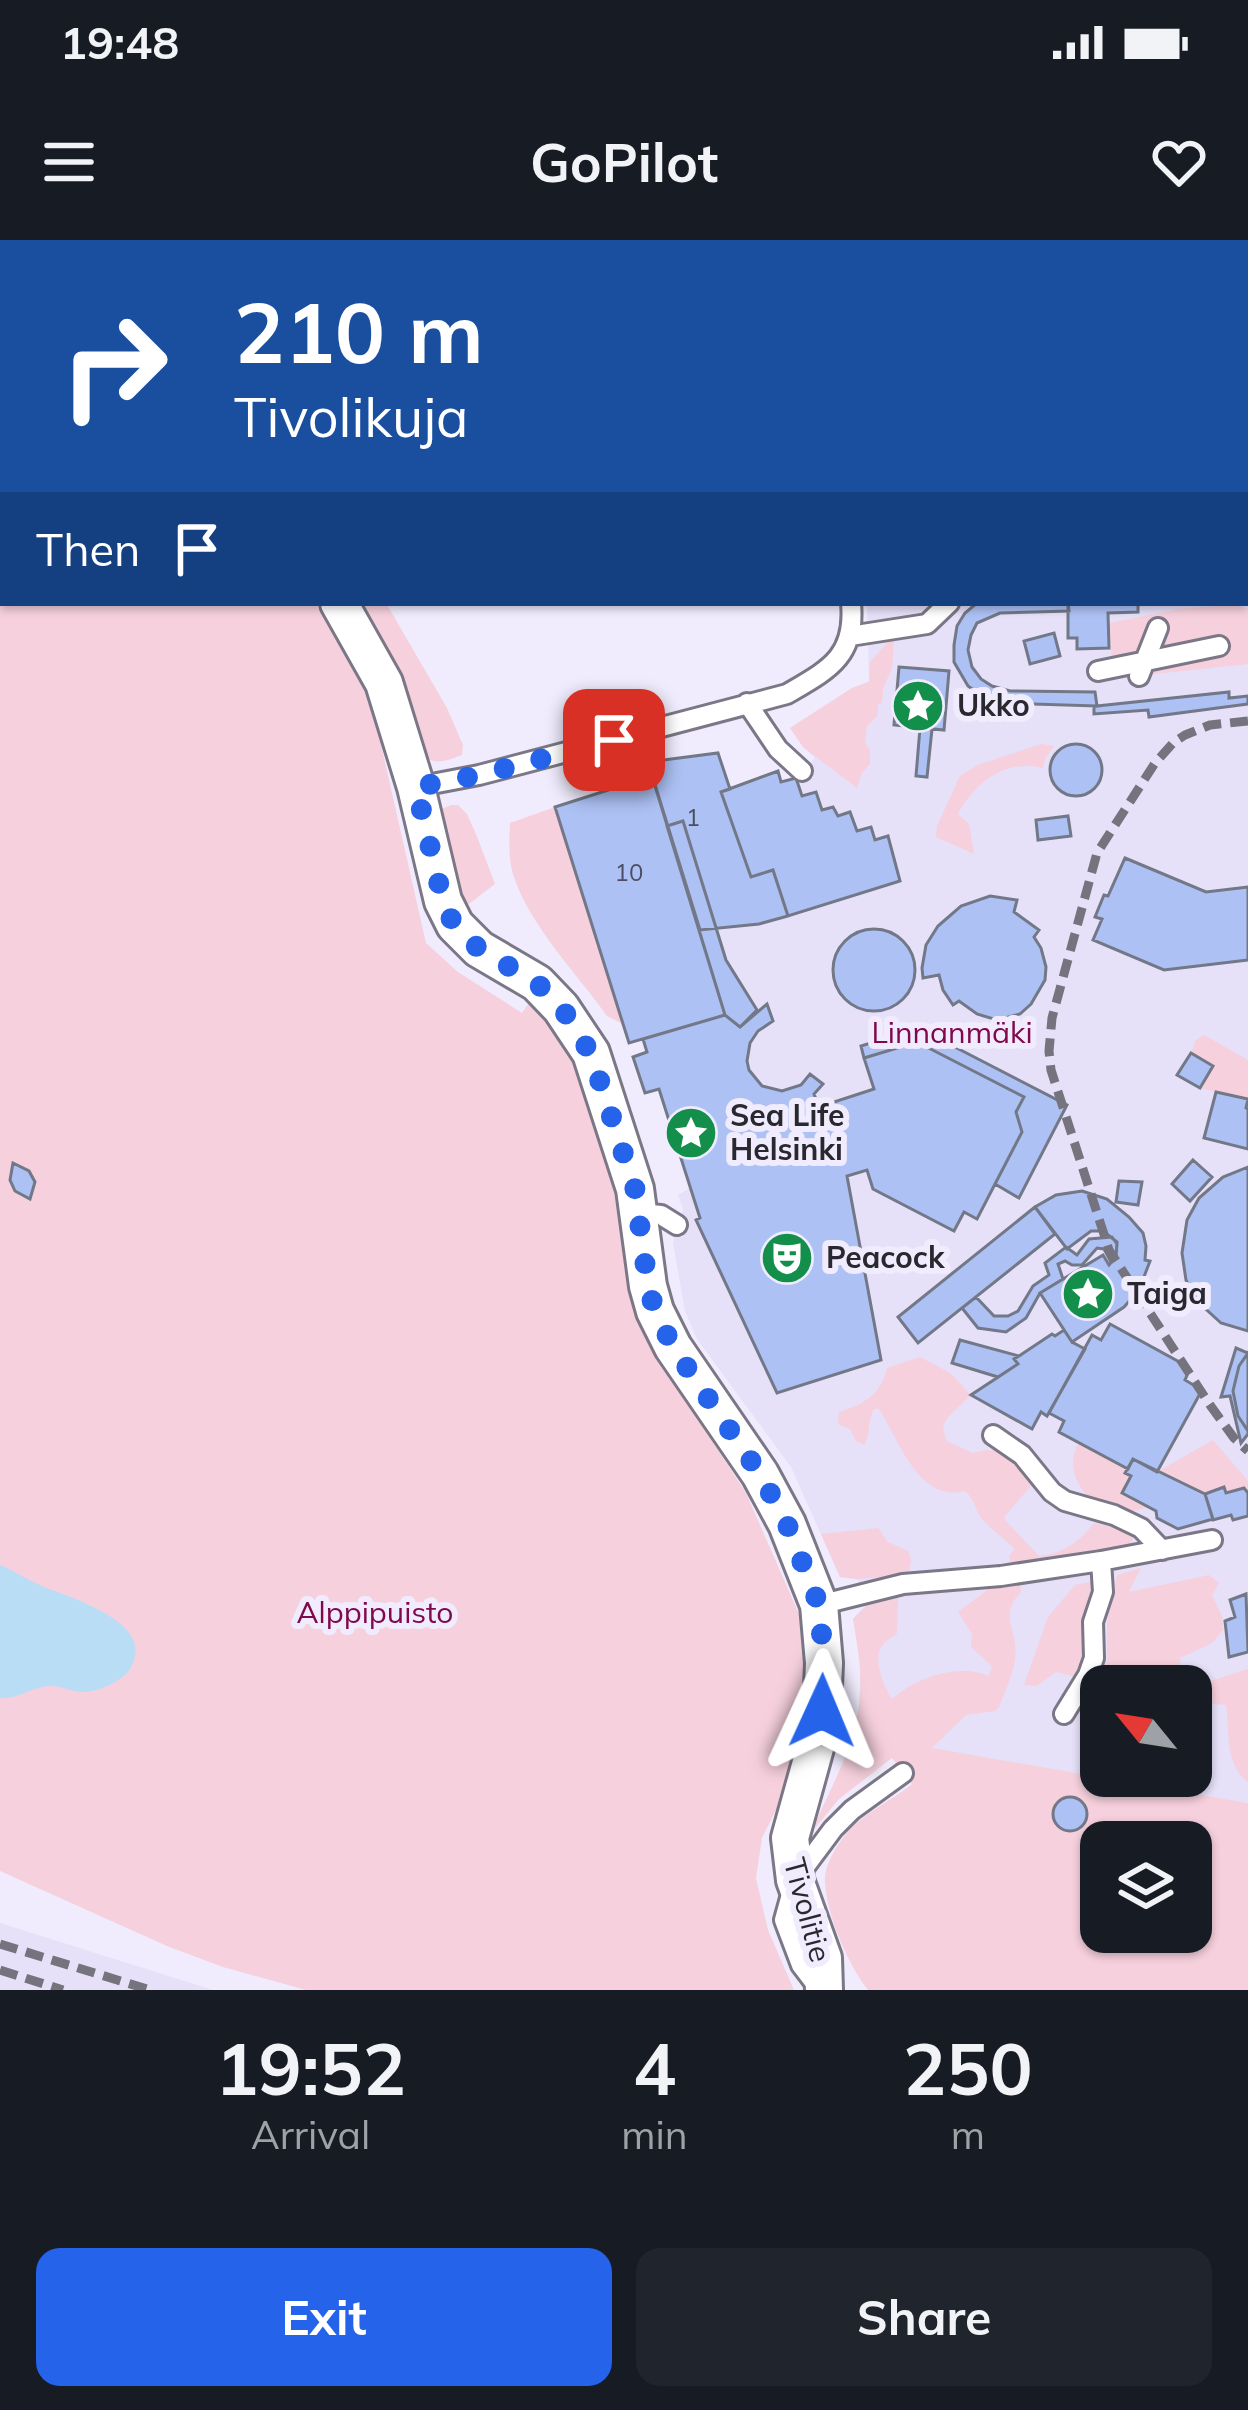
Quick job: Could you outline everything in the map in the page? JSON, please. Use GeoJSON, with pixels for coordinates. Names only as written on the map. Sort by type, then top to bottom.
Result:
{"type":"FeatureCollection","features":[{"type":"Feature","properties":{"kind":"street","name":"Tivolitie"},"geometry":{"type":"LineString","coordinates":[[341,606],[384,683],[416,787],[443,901],[454,925],[479,949],[537,983],[562,1008],[591,1054],[635,1189],[655,1311],[673,1347],[760,1474],[787,1524],[819,1605],[822,1711],[790,1838],[795,1880],[823,1958],[822,1990]]}},
{"type":"Feature","properties":{"kind":"lane"},"geometry":{"type":"LineString","coordinates":[[416,787],[787,694],[838,660],[853,624],[851,606]]}},
{"type":"Feature","properties":{"kind":"lane"},"geometry":{"type":"LineString","coordinates":[[850,636],[927,624],[946,606]]}},
{"type":"Feature","properties":{"kind":"lane"},"geometry":{"type":"LineString","coordinates":[[1142,668],[1158,628]]}},
{"type":"Feature","properties":{"kind":"lane"},"geometry":{"type":"LineString","coordinates":[[1098,671],[1142,668],[1219,646]]}},
{"type":"Feature","properties":{"kind":"lane"},"geometry":{"type":"LineString","coordinates":[[746,703],[778,749],[802,771]]}},
{"type":"Feature","properties":{"kind":"lane"},"geometry":{"type":"LineString","coordinates":[[639,1213],[661,1215],[677,1225]]}},
{"type":"Feature","properties":{"kind":"lane"},"geometry":{"type":"LineString","coordinates":[[993,1435],[1022,1455],[1065,1501],[1142,1528],[1162,1550]]}},
{"type":"Feature","properties":{"kind":"lane"},"geometry":{"type":"LineString","coordinates":[[819,1605],[903,1584],[1101,1562],[1212,1540]]}},
{"type":"Feature","properties":{"kind":"lane"},"geometry":{"type":"LineString","coordinates":[[1064,1714],[1094,1658],[1093,1622],[1103,1592],[1101,1562]]}},
{"type":"Feature","properties":{"kind":"lane"},"geometry":{"type":"LineString","coordinates":[[795,1880],[842,1820],[903,1773]]}},
{"type":"Feature","properties":{"kind":"shaded area","name":"Linnanmäki"},"geometry":{"type":"Polygon","coordinates":[[[867,606],[1248,606],[1248,1803],[1212,1797],[1212,1665],[1080,1665],[1080,1774],[853,1735],[861,1665],[853,1619],[866,1605],[858,1580],[840,1577],[791,1467],[697,1339],[685,1311],[673,1243],[683,1209],[678,1195],[690,1188],[660,1089],[645,1093],[633,1057],[646,1052],[643,1040],[629,1043],[555,807],[652,776],[668,826],[721,792],[778,771],[782,782],[796,778],[815,758],[790,728],[869,681],[867,606]]]}},
{"type":"Feature","properties":{"kind":"shaded area"},"geometry":{"type":"Polygon","coordinates":[[[0,1923],[213,1990],[0,1990],[0,1923]]]}},
{"type":"Feature","properties":{"kind":"green space","name":"Alppipuisto"},"geometry":{"type":"Polygon","coordinates":[[[0,606],[317,606],[370,696],[426,943],[458,972],[522,1013],[531,1000],[567,1043],[594,1109],[640,1319],[656,1355],[746,1493],[802,1621],[810,1666],[805,1731],[786,1790],[762,1838],[756,1878],[768,1930],[794,1990],[306,1990],[167,1946],[0,1871],[0,606]]]}},
{"type":"Feature","properties":{"kind":"green space"},"geometry":{"type":"Polygon","coordinates":[[[361,606],[388,606],[447,708],[463,745],[462,755],[439,761],[423,753],[412,703],[361,606]]]}},
{"type":"Feature","properties":{"kind":"green space"},"geometry":{"type":"Polygon","coordinates":[[[1248,608],[1248,664],[1146,675],[1144,654],[1112,662],[1109,623],[1179,609],[1248,608]]]}},
{"type":"Feature","properties":{"kind":"green space"},"geometry":{"type":"Polygon","coordinates":[[[894,641],[892,668],[878,715],[867,726],[870,763],[857,788],[803,747],[790,728],[869,682],[870,662],[894,641]]]}},
{"type":"Feature","properties":{"kind":"green space"},"geometry":{"type":"Polygon","coordinates":[[[1041,744],[1054,746],[1043,768],[1004,770],[982,783],[965,802],[958,814],[969,824],[974,854],[936,837],[960,776],[978,765],[1041,744]]]}},
{"type":"Feature","properties":{"kind":"green space"},"geometry":{"type":"Polygon","coordinates":[[[451,805],[467,814],[495,884],[461,910],[437,811],[451,805]]]}},
{"type":"Feature","properties":{"kind":"green space"},"geometry":{"type":"Polygon","coordinates":[[[555,807],[623,1024],[607,1016],[557,951],[532,916],[513,873],[510,823],[555,807]]]}},
{"type":"Feature","properties":{"kind":"green space"},"geometry":{"type":"Polygon","coordinates":[[[1204,1035],[1248,1060],[1248,1099],[1200,1088],[1212,1066],[1191,1053],[1204,1035]]]}},
{"type":"Feature","properties":{"kind":"green space"},"geometry":{"type":"Polygon","coordinates":[[[920,1357],[950,1373],[971,1395],[943,1426],[946,1441],[973,1453],[998,1451],[1031,1486],[1005,1520],[1039,1556],[1070,1546],[1094,1523],[1129,1531],[1130,1547],[1011,1565],[1009,1556],[1015,1549],[984,1522],[965,1491],[949,1492],[922,1478],[879,1409],[874,1409],[864,1445],[850,1429],[838,1424],[839,1412],[876,1392],[887,1368],[920,1357]]]}},
{"type":"Feature","properties":{"kind":"green space"},"geometry":{"type":"Polygon","coordinates":[[[1213,1440],[1248,1481],[1248,1493],[1244,1488],[1226,1493],[1224,1487],[1205,1494],[1157,1472],[1213,1440]]]}},
{"type":"Feature","properties":{"kind":"green space"},"geometry":{"type":"Polygon","coordinates":[[[1079,1442],[1128,1469],[1131,1476],[1123,1493],[1148,1507],[1134,1511],[1094,1503],[1075,1475],[1073,1460],[1079,1442]]]}},
{"type":"Feature","properties":{"kind":"green space"},"geometry":{"type":"Polygon","coordinates":[[[878,1528],[888,1542],[908,1551],[909,1575],[840,1577],[821,1534],[878,1528]]]}},
{"type":"Feature","properties":{"kind":"green space"},"geometry":{"type":"Polygon","coordinates":[[[1141,1568],[1129,1592],[1209,1575],[1219,1583],[1212,1595],[1223,1630],[1212,1643],[1180,1658],[1180,1665],[1105,1665],[1107,1623],[1117,1575],[1141,1568]]]}},
{"type":"Feature","properties":{"kind":"green space"},"geometry":{"type":"Polygon","coordinates":[[[1015,1581],[1020,1585],[1021,1592],[1010,1609],[1014,1664],[999,1707],[966,1715],[932,1748],[1080,1774],[1080,1797],[1212,1797],[1248,1803],[1248,1990],[868,1990],[833,1921],[826,1872],[852,1827],[912,1784],[892,1758],[839,1799],[810,1834],[856,1723],[860,1674],[853,1619],[879,1599],[898,1597],[897,1633],[882,1645],[878,1659],[892,1699],[939,1674],[965,1671],[989,1676],[992,1666],[971,1647],[972,1634],[958,1612],[990,1588],[1015,1581]]]}},
{"type":"Feature","properties":{"kind":"green space"},"geometry":{"type":"Polygon","coordinates":[[[1091,1582],[1076,1677],[1056,1672],[1037,1686],[1024,1685],[1048,1617],[1075,1585],[1091,1582]]]}},
{"type":"Feature","properties":{"kind":"green space"},"geometry":{"type":"Polygon","coordinates":[[[1248,1669],[1248,1782],[1232,1757],[1226,1705],[1212,1704],[1212,1680],[1248,1669]]]}},
{"type":"Feature","properties":{"kind":"water"},"geometry":{"type":"Polygon","coordinates":[[[0,1565],[90,1605],[123,1626],[133,1638],[136,1653],[126,1674],[93,1691],[46,1686],[0,1698],[0,1565]]]}},
{"type":"Feature","properties":{"kind":"building"},"geometry":{"type":"Polygon","coordinates":[[[973,606],[1068,606],[1069,611],[1000,613],[977,623],[968,650],[972,667],[992,686],[1010,691],[1095,692],[1097,706],[1004,703],[968,686],[954,662],[957,626],[973,606]]]}},
{"type":"Feature","properties":{"kind":"building"},"geometry":{"type":"Polygon","coordinates":[[[1068,606],[1138,606],[1138,612],[1108,613],[1109,648],[1077,649],[1077,638],[1068,638],[1068,606]]]}},
{"type":"Feature","properties":{"kind":"building"},"geometry":{"type":"Polygon","coordinates":[[[1054,633],[1060,656],[1030,664],[1024,641],[1054,633]]]}},
{"type":"Feature","properties":{"kind":"building"},"geometry":{"type":"Polygon","coordinates":[[[899,667],[949,671],[944,730],[894,725],[899,667]]]}},
{"type":"Feature","properties":{"kind":"building"},"geometry":{"type":"Polygon","coordinates":[[[1229,692],[1229,698],[1248,696],[1248,704],[1149,717],[1148,710],[1094,714],[1097,706],[1229,692]]]}},
{"type":"Feature","properties":{"kind":"building"},"geometry":{"type":"Polygon","coordinates":[[[920,728],[932,729],[927,777],[916,776],[920,728]]]}},
{"type":"Feature","properties":{"kind":"building"},"geometry":{"type":"Polygon","coordinates":[[[1076,744],[1095,751],[1102,770],[1095,789],[1076,796],[1057,789],[1050,770],[1057,751],[1076,744]]]}},
{"type":"Feature","properties":{"kind":"building"},"geometry":{"type":"Polygon","coordinates":[[[718,753],[730,789],[721,792],[751,877],[773,870],[788,916],[700,930],[648,762],[718,753]]]}},
{"type":"Feature","properties":{"kind":"building"},"geometry":{"type":"Polygon","coordinates":[[[778,771],[781,782],[796,778],[802,796],[816,792],[822,810],[833,807],[838,816],[850,812],[857,831],[871,827],[875,840],[888,836],[900,881],[788,916],[773,870],[751,877],[721,792],[778,771]]]}},
{"type":"Feature","properties":{"kind":"building"},"geometry":{"type":"Polygon","coordinates":[[[652,776],[725,1015],[629,1043],[555,807],[652,776]]]}},
{"type":"Feature","properties":{"kind":"building"},"geometry":{"type":"Polygon","coordinates":[[[1068,816],[1071,836],[1038,840],[1036,820],[1068,816]]]}},
{"type":"Feature","properties":{"kind":"building"},"geometry":{"type":"Polygon","coordinates":[[[683,821],[726,960],[757,1010],[740,1027],[725,1015],[667,826],[683,821]]]}},
{"type":"Feature","properties":{"kind":"building"},"geometry":{"type":"Polygon","coordinates":[[[1125,858],[1206,892],[1248,887],[1248,960],[1164,970],[1093,940],[1102,919],[1095,917],[1125,858]]]}},
{"type":"Feature","properties":{"kind":"building"},"geometry":{"type":"Polygon","coordinates":[[[990,896],[1017,900],[1014,912],[1039,930],[1034,937],[1046,967],[1045,980],[1031,1004],[1020,1014],[997,1020],[959,1001],[953,1005],[939,975],[923,978],[922,968],[926,945],[938,926],[961,906],[990,896]]]}},
{"type":"Feature","properties":{"kind":"building"},"geometry":{"type":"Polygon","coordinates":[[[874,929],[903,941],[915,970],[903,999],[874,1011],[845,999],[833,970],[845,941],[874,929]]]}},
{"type":"Feature","properties":{"kind":"building"},"geometry":{"type":"Polygon","coordinates":[[[767,1004],[773,1021],[750,1043],[749,1070],[762,1086],[782,1091],[801,1085],[810,1074],[823,1084],[814,1094],[819,1107],[874,1089],[864,1058],[917,1042],[1024,1097],[1016,1112],[1022,1132],[977,1219],[964,1212],[954,1231],[873,1189],[867,1170],[847,1176],[881,1360],[777,1393],[696,1220],[700,1218],[659,1089],[645,1093],[633,1057],[647,1052],[643,1039],[725,1015],[740,1027],[767,1004]]]}},
{"type":"Feature","properties":{"kind":"building"},"geometry":{"type":"Polygon","coordinates":[[[918,1028],[1067,1105],[1019,1198],[995,1184],[1022,1132],[1016,1112],[1024,1097],[917,1042],[864,1058],[861,1046],[918,1028]]]}},
{"type":"Feature","properties":{"kind":"building"},"geometry":{"type":"Polygon","coordinates":[[[1191,1053],[1213,1066],[1200,1088],[1177,1075],[1191,1053]]]}},
{"type":"Feature","properties":{"kind":"building"},"geometry":{"type":"Polygon","coordinates":[[[1216,1092],[1248,1099],[1248,1149],[1204,1138],[1216,1092]]]}},
{"type":"Feature","properties":{"kind":"building"},"geometry":{"type":"Polygon","coordinates":[[[1193,1160],[1212,1177],[1190,1201],[1172,1184],[1193,1160]]]}},
{"type":"Feature","properties":{"kind":"building"},"geometry":{"type":"Polygon","coordinates":[[[13,1163],[29,1171],[35,1182],[30,1199],[15,1191],[10,1180],[13,1163]]]}},
{"type":"Feature","properties":{"kind":"building"},"geometry":{"type":"Polygon","coordinates":[[[1248,1167],[1248,1331],[1221,1323],[1197,1301],[1186,1280],[1182,1253],[1187,1220],[1199,1198],[1223,1177],[1248,1167]]]}},
{"type":"Feature","properties":{"kind":"building"},"geometry":{"type":"Polygon","coordinates":[[[1119,1181],[1142,1182],[1138,1205],[1116,1202],[1119,1181]]]}},
{"type":"Feature","properties":{"kind":"building"},"geometry":{"type":"Polygon","coordinates":[[[1082,1191],[1107,1199],[1129,1217],[1143,1233],[1145,1260],[1150,1261],[1139,1290],[1124,1307],[1072,1342],[1040,1293],[1103,1255],[1109,1265],[1116,1257],[1117,1242],[1103,1231],[1091,1231],[1067,1249],[1035,1207],[1056,1195],[1082,1191]]]}},
{"type":"Feature","properties":{"kind":"building"},"geometry":{"type":"Polygon","coordinates":[[[1035,1207],[1055,1234],[918,1343],[898,1317],[1035,1207]]]}},
{"type":"Feature","properties":{"kind":"building"},"geometry":{"type":"Polygon","coordinates":[[[1112,1237],[1117,1244],[1111,1262],[1104,1249],[1097,1248],[1082,1265],[1058,1264],[1063,1279],[1040,1293],[1026,1318],[1006,1332],[978,1328],[962,1308],[976,1297],[994,1316],[1008,1316],[1049,1275],[1045,1263],[1066,1247],[1077,1255],[1089,1239],[1112,1237]]]}},
{"type":"Feature","properties":{"kind":"building"},"geometry":{"type":"Polygon","coordinates":[[[1110,1324],[1183,1364],[1189,1371],[1185,1380],[1202,1390],[1157,1472],[1133,1459],[1128,1469],[1059,1432],[1064,1421],[1049,1413],[1092,1335],[1101,1340],[1110,1324]]]}},
{"type":"Feature","properties":{"kind":"building"},"geometry":{"type":"Polygon","coordinates":[[[1064,1330],[1085,1349],[1047,1416],[1041,1412],[1032,1429],[971,1395],[1018,1364],[1014,1359],[1064,1330]]]}},
{"type":"Feature","properties":{"kind":"building"},"geometry":{"type":"Polygon","coordinates":[[[960,1340],[1019,1356],[1014,1359],[1018,1364],[998,1377],[952,1363],[960,1340]]]}},
{"type":"Feature","properties":{"kind":"building"},"geometry":{"type":"Polygon","coordinates":[[[1236,1348],[1248,1353],[1248,1434],[1241,1443],[1230,1396],[1221,1397],[1236,1348]]]}},
{"type":"Feature","properties":{"kind":"building"},"geometry":{"type":"Polygon","coordinates":[[[1248,1353],[1248,1431],[1238,1416],[1233,1391],[1248,1353]]]}},
{"type":"Feature","properties":{"kind":"building"},"geometry":{"type":"Polygon","coordinates":[[[1133,1459],[1205,1494],[1213,1519],[1178,1529],[1122,1493],[1133,1459]]]}},
{"type":"Feature","properties":{"kind":"building"},"geometry":{"type":"Polygon","coordinates":[[[1224,1487],[1226,1493],[1244,1488],[1248,1516],[1213,1520],[1205,1494],[1224,1487]]]}},
{"type":"Feature","properties":{"kind":"building"},"geometry":{"type":"Polygon","coordinates":[[[1246,1594],[1248,1652],[1229,1657],[1225,1621],[1235,1617],[1230,1600],[1246,1594]]]}},
{"type":"Feature","properties":{"kind":"building"},"geometry":{"type":"Polygon","coordinates":[[[1063,1798],[1077,1798],[1086,1807],[1086,1821],[1080,1821],[1077,1830],[1063,1830],[1054,1821],[1054,1807],[1063,1798]]]}},
{"type":"Feature","properties":{"kind":"railway"},"geometry":{"type":"LineString","coordinates":[[1248,721],[1210,725],[1174,742],[1155,763],[1097,853],[1052,1018],[1049,1051],[1109,1250],[1210,1405],[1248,1451]]}},
{"type":"Feature","properties":{"kind":"railway"},"geometry":{"type":"LineString","coordinates":[[0,1944],[150,1990]]}},
{"type":"Feature","properties":{"kind":"railway"},"geometry":{"type":"LineString","coordinates":[[0,1970],[63,1990]]}},
{"type":"Feature","properties":{"kind":"place","name":"Ukko"},"geometry":{"type":"Point","coordinates":[918,706]}},
{"type":"Feature","properties":{"kind":"place","name":"Sea Life Helsinki"},"geometry":{"type":"Point","coordinates":[691,1133]}},
{"type":"Feature","properties":{"kind":"place","name":"Peacock"},"geometry":{"type":"Point","coordinates":[787,1258]}},
{"type":"Feature","properties":{"kind":"place","name":"Taiga"},"geometry":{"type":"Point","coordinates":[1088,1294]}},
{"type":"Feature","properties":{"kind":"route"},"geometry":{"type":"LineString","coordinates":[[614,740],[416,787],[443,901],[454,925],[479,949],[537,983],[562,1008],[591,1054],[635,1189],[655,1311],[673,1347],[760,1474],[787,1524],[819,1605],[822,1711]]}}]}
